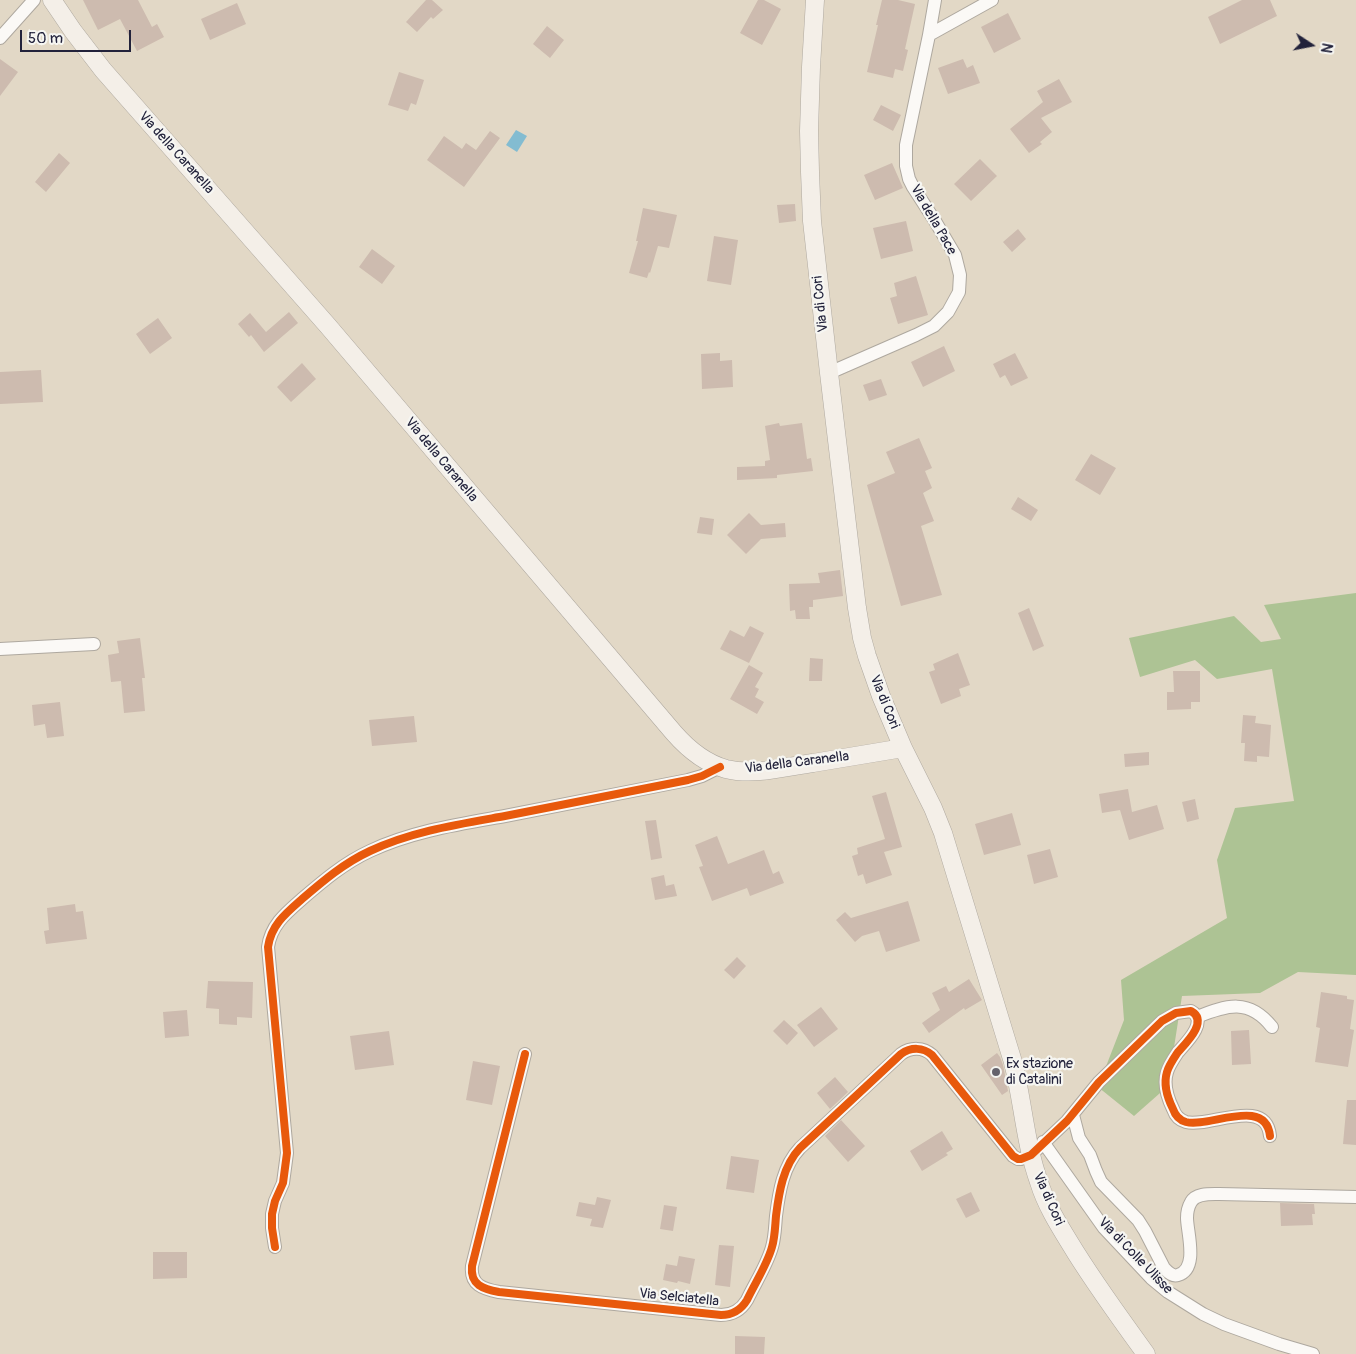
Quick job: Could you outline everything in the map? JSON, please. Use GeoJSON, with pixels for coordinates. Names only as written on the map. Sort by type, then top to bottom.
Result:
{"type":"FeatureCollection","features":[{"type":"Feature","properties":{"kind":"main road","name":"Via della Caranella"},"geometry":{"type":"LineString","coordinates":[[52,0],[103,70],[312,307],[682,742],[705,760],[735,771],[764,770],[904,748]]}},
{"type":"Feature","properties":{"kind":"main road","name":"Via di Cori"},"geometry":{"type":"LineString","coordinates":[[815,0],[810,86],[810,172],[814,240],[862,638],[881,696],[933,808],[950,852],[1013,1062],[1019,1086],[1025,1127],[1037,1149],[1041,1189],[1060,1228],[1103,1294],[1146,1354]]}},
{"type":"Feature","properties":{"kind":"street"},"geometry":{"type":"LineString","coordinates":[[0,38],[34,0]]}},
{"type":"Feature","properties":{"kind":"street","name":"Via della Pace"},"geometry":{"type":"LineString","coordinates":[[829,373],[934,326],[948,312],[959,292],[960,275],[955,255],[913,187],[906,166],[906,145],[935,0]]}},
{"type":"Feature","properties":{"kind":"street"},"geometry":{"type":"LineString","coordinates":[[929,35],[992,0]]}},
{"type":"Feature","properties":{"kind":"street"},"geometry":{"type":"LineString","coordinates":[[0,649],[94,644]]}},
{"type":"Feature","properties":{"kind":"street"},"geometry":{"type":"LineString","coordinates":[[275,1247],[272,1214],[283,1183],[287,1153],[268,947],[271,932],[279,920],[321,882],[341,867],[370,850],[392,842],[450,826],[688,780],[702,776],[720,767]]}},
{"type":"Feature","properties":{"kind":"street"},"geometry":{"type":"LineString","coordinates":[[1197,1018],[1222,1008],[1245,1008],[1257,1012],[1272,1027]]}},
{"type":"Feature","properties":{"kind":"street"},"geometry":{"type":"LineString","coordinates":[[1037,1149],[1073,1115],[1099,1082],[1162,1021],[1176,1013],[1187,1011],[1194,1012],[1197,1018],[1196,1029],[1174,1058],[1167,1072],[1166,1089],[1175,1114],[1181,1120],[1191,1122],[1255,1116],[1266,1124],[1270,1136]]}},
{"type":"Feature","properties":{"kind":"street","name":"Via Selciatella"},"geometry":{"type":"LineString","coordinates":[[525,1054],[472,1266],[474,1281],[482,1287],[499,1292],[721,1315],[736,1312],[747,1300],[770,1254],[774,1240],[782,1180],[792,1158],[800,1148],[901,1054],[913,1048],[923,1049],[932,1055],[1013,1156],[1022,1159],[1037,1149]]}},
{"type":"Feature","properties":{"kind":"street"},"geometry":{"type":"LineString","coordinates":[[1073,1115],[1079,1138],[1090,1155],[1101,1182],[1138,1220],[1164,1268],[1174,1275],[1183,1272],[1188,1263],[1191,1248],[1187,1221],[1188,1212],[1190,1202],[1197,1196],[1219,1194],[1356,1197]]}},
{"type":"Feature","properties":{"kind":"street","name":"Via di Colle Ulisse"},"geometry":{"type":"LineString","coordinates":[[1037,1149],[1104,1228],[1151,1278],[1168,1292],[1203,1314],[1224,1324],[1312,1354]]}},
{"type":"Feature","properties":{"kind":"green space"},"geometry":{"type":"Polygon","coordinates":[[[1356,593],[1356,975],[1298,972],[1260,993],[1182,996],[1168,1086],[1134,1116],[1098,1087],[1124,1020],[1121,980],[1227,918],[1217,860],[1235,808],[1294,801],[1272,669],[1217,679],[1195,660],[1140,677],[1129,638],[1234,616],[1261,642],[1281,639],[1264,605],[1356,593]]]}},
{"type":"Feature","properties":{"kind":"water"},"geometry":{"type":"Polygon","coordinates":[[[516,130],[527,136],[517,152],[506,145],[516,130]]]}},
{"type":"Feature","properties":{"kind":"building"},"geometry":{"type":"Polygon","coordinates":[[[83,0],[138,0],[152,27],[157,24],[164,37],[137,51],[120,19],[98,30],[83,0]]]}},
{"type":"Feature","properties":{"kind":"building"},"geometry":{"type":"Polygon","coordinates":[[[426,0],[432,0],[443,10],[433,19],[431,17],[417,32],[406,22],[426,0]]]}},
{"type":"Feature","properties":{"kind":"building"},"geometry":{"type":"Polygon","coordinates":[[[758,0],[764,0],[781,9],[762,45],[740,33],[758,0]]]}},
{"type":"Feature","properties":{"kind":"building"},"geometry":{"type":"Polygon","coordinates":[[[882,0],[898,0],[915,4],[905,49],[908,50],[903,71],[895,69],[893,78],[867,72],[882,0]]]}},
{"type":"Feature","properties":{"kind":"building"},"geometry":{"type":"Polygon","coordinates":[[[1242,0],[1270,0],[1277,16],[1220,44],[1208,17],[1242,0]]]}},
{"type":"Feature","properties":{"kind":"building"},"geometry":{"type":"Polygon","coordinates":[[[237,3],[246,24],[210,40],[201,19],[237,3]]]}},
{"type":"Feature","properties":{"kind":"building"},"geometry":{"type":"Polygon","coordinates":[[[1008,13],[1021,39],[994,53],[981,27],[1008,13]]]}},
{"type":"Feature","properties":{"kind":"building"},"geometry":{"type":"Polygon","coordinates":[[[547,26],[564,40],[550,58],[533,44],[547,26]]]}},
{"type":"Feature","properties":{"kind":"building"},"geometry":{"type":"Polygon","coordinates":[[[0,59],[18,72],[0,96],[0,59]]]}},
{"type":"Feature","properties":{"kind":"building"},"geometry":{"type":"Polygon","coordinates":[[[963,59],[967,68],[973,65],[980,83],[948,94],[938,68],[963,59]]]}},
{"type":"Feature","properties":{"kind":"building"},"geometry":{"type":"Polygon","coordinates":[[[399,72],[424,80],[416,105],[411,103],[408,111],[388,105],[399,72]]]}},
{"type":"Feature","properties":{"kind":"building"},"geometry":{"type":"Polygon","coordinates":[[[1059,79],[1072,102],[1041,118],[1052,132],[1040,142],[1042,144],[1029,153],[1010,129],[1043,102],[1037,91],[1059,79]]]}},
{"type":"Feature","properties":{"kind":"building"},"geometry":{"type":"Polygon","coordinates":[[[881,105],[901,115],[893,131],[873,120],[881,105]]]}},
{"type":"Feature","properties":{"kind":"building"},"geometry":{"type":"Polygon","coordinates":[[[490,131],[500,138],[464,187],[427,160],[444,136],[462,149],[466,143],[476,150],[490,131]]]}},
{"type":"Feature","properties":{"kind":"building"},"geometry":{"type":"Polygon","coordinates":[[[59,153],[70,163],[46,192],[35,182],[59,153]]]}},
{"type":"Feature","properties":{"kind":"building"},"geometry":{"type":"Polygon","coordinates":[[[980,159],[997,176],[971,201],[954,184],[980,159]]]}},
{"type":"Feature","properties":{"kind":"building"},"geometry":{"type":"Polygon","coordinates":[[[892,163],[903,188],[875,200],[864,175],[892,163]]]}},
{"type":"Feature","properties":{"kind":"building"},"geometry":{"type":"Polygon","coordinates":[[[795,204],[796,221],[779,223],[777,205],[795,204]]]}},
{"type":"Feature","properties":{"kind":"building"},"geometry":{"type":"Polygon","coordinates":[[[643,208],[677,215],[669,248],[658,246],[647,278],[629,273],[638,241],[636,241],[643,208]]]}},
{"type":"Feature","properties":{"kind":"building"},"geometry":{"type":"Polygon","coordinates":[[[906,221],[913,251],[881,259],[873,228],[906,221]]]}},
{"type":"Feature","properties":{"kind":"building"},"geometry":{"type":"Polygon","coordinates":[[[1018,229],[1026,239],[1012,252],[1003,242],[1018,229]]]}},
{"type":"Feature","properties":{"kind":"building"},"geometry":{"type":"Polygon","coordinates":[[[714,236],[738,240],[731,285],[707,281],[714,236]]]}},
{"type":"Feature","properties":{"kind":"building"},"geometry":{"type":"Polygon","coordinates":[[[372,249],[395,266],[382,284],[359,267],[372,249]]]}},
{"type":"Feature","properties":{"kind":"building"},"geometry":{"type":"Polygon","coordinates":[[[916,276],[928,315],[898,324],[890,298],[897,296],[894,283],[916,276]]]}},
{"type":"Feature","properties":{"kind":"building"},"geometry":{"type":"Polygon","coordinates":[[[289,312],[298,323],[264,352],[251,335],[249,337],[238,324],[250,313],[266,332],[289,312]]]}},
{"type":"Feature","properties":{"kind":"building"},"geometry":{"type":"Polygon","coordinates":[[[158,318],[172,338],[150,354],[136,334],[158,318]]]}},
{"type":"Feature","properties":{"kind":"building"},"geometry":{"type":"Polygon","coordinates":[[[944,346],[955,371],[923,387],[911,362],[944,346]]]}},
{"type":"Feature","properties":{"kind":"building"},"geometry":{"type":"Polygon","coordinates":[[[720,353],[720,361],[732,360],[733,387],[702,389],[701,354],[720,353]]]}},
{"type":"Feature","properties":{"kind":"building"},"geometry":{"type":"Polygon","coordinates":[[[1015,353],[1028,378],[1011,386],[1005,375],[1000,378],[993,364],[1015,353]]]}},
{"type":"Feature","properties":{"kind":"building"},"geometry":{"type":"Polygon","coordinates":[[[302,363],[316,379],[291,402],[277,387],[302,363]]]}},
{"type":"Feature","properties":{"kind":"building"},"geometry":{"type":"Polygon","coordinates":[[[41,370],[43,402],[0,404],[0,372],[41,370]]]}},
{"type":"Feature","properties":{"kind":"building"},"geometry":{"type":"Polygon","coordinates":[[[881,379],[887,395],[869,401],[863,385],[881,379]]]}},
{"type":"Feature","properties":{"kind":"building"},"geometry":{"type":"Polygon","coordinates":[[[779,423],[780,426],[802,423],[807,459],[811,458],[813,471],[777,475],[777,478],[737,480],[737,467],[765,466],[765,461],[770,460],[765,426],[779,423]]]}},
{"type":"Feature","properties":{"kind":"building"},"geometry":{"type":"Polygon","coordinates":[[[919,438],[932,468],[925,471],[932,488],[923,493],[934,521],[921,526],[942,595],[901,606],[867,485],[895,473],[886,452],[919,438]]]}},
{"type":"Feature","properties":{"kind":"building"},"geometry":{"type":"Polygon","coordinates":[[[1091,454],[1116,468],[1100,495],[1075,480],[1091,454]]]}},
{"type":"Feature","properties":{"kind":"building"},"geometry":{"type":"Polygon","coordinates":[[[1018,497],[1038,510],[1031,521],[1011,509],[1018,497]]]}},
{"type":"Feature","properties":{"kind":"building"},"geometry":{"type":"Polygon","coordinates":[[[749,513],[761,525],[785,523],[786,537],[761,539],[746,554],[727,535],[749,513]]]}},
{"type":"Feature","properties":{"kind":"building"},"geometry":{"type":"Polygon","coordinates":[[[700,517],[714,519],[712,535],[697,533],[700,517]]]}},
{"type":"Feature","properties":{"kind":"building"},"geometry":{"type":"Polygon","coordinates":[[[840,570],[843,596],[813,600],[813,607],[809,607],[810,619],[796,619],[795,610],[790,611],[789,584],[820,583],[818,573],[840,570]]]}},
{"type":"Feature","properties":{"kind":"building"},"geometry":{"type":"Polygon","coordinates":[[[1029,608],[1044,646],[1033,651],[1018,613],[1029,608]]]}},
{"type":"Feature","properties":{"kind":"building"},"geometry":{"type":"Polygon","coordinates":[[[750,626],[764,633],[749,663],[720,649],[730,630],[744,637],[750,626]]]}},
{"type":"Feature","properties":{"kind":"building"},"geometry":{"type":"Polygon","coordinates":[[[140,638],[145,678],[142,678],[145,711],[124,713],[121,681],[111,682],[108,655],[119,653],[117,641],[140,638]]]}},
{"type":"Feature","properties":{"kind":"building"},"geometry":{"type":"Polygon","coordinates":[[[958,653],[970,685],[959,689],[961,696],[941,704],[929,672],[935,670],[933,664],[958,653]]]}},
{"type":"Feature","properties":{"kind":"building"},"geometry":{"type":"Polygon","coordinates":[[[810,658],[823,659],[822,681],[809,681],[810,658]]]}},
{"type":"Feature","properties":{"kind":"building"},"geometry":{"type":"Polygon","coordinates":[[[749,665],[763,673],[755,687],[759,689],[755,697],[764,702],[757,714],[730,699],[749,665]]]}},
{"type":"Feature","properties":{"kind":"building"},"geometry":{"type":"Polygon","coordinates":[[[1173,671],[1200,671],[1200,702],[1191,702],[1191,709],[1167,710],[1167,692],[1174,692],[1173,671]]]}},
{"type":"Feature","properties":{"kind":"building"},"geometry":{"type":"Polygon","coordinates":[[[60,702],[64,736],[47,738],[45,724],[34,726],[32,705],[60,702]]]}},
{"type":"Feature","properties":{"kind":"building"},"geometry":{"type":"Polygon","coordinates":[[[1243,715],[1256,716],[1255,723],[1271,725],[1269,757],[1257,756],[1257,762],[1244,761],[1245,743],[1241,743],[1243,715]]]}},
{"type":"Feature","properties":{"kind":"building"},"geometry":{"type":"Polygon","coordinates":[[[414,716],[417,742],[372,746],[369,720],[414,716]]]}},
{"type":"Feature","properties":{"kind":"building"},"geometry":{"type":"Polygon","coordinates":[[[1149,752],[1149,765],[1125,767],[1124,754],[1149,752]]]}},
{"type":"Feature","properties":{"kind":"building"},"geometry":{"type":"Polygon","coordinates":[[[1128,789],[1132,812],[1157,805],[1164,829],[1129,840],[1120,810],[1102,813],[1099,794],[1128,789]]]}},
{"type":"Feature","properties":{"kind":"building"},"geometry":{"type":"Polygon","coordinates":[[[886,792],[902,847],[884,852],[892,875],[866,884],[863,874],[858,876],[852,856],[858,854],[857,848],[885,839],[872,796],[886,792]]]}},
{"type":"Feature","properties":{"kind":"building"},"geometry":{"type":"Polygon","coordinates":[[[1195,799],[1199,819],[1187,822],[1182,802],[1195,799]]]}},
{"type":"Feature","properties":{"kind":"building"},"geometry":{"type":"Polygon","coordinates":[[[1012,813],[1021,845],[984,855],[975,824],[1012,813]]]}},
{"type":"Feature","properties":{"kind":"building"},"geometry":{"type":"Polygon","coordinates":[[[656,820],[662,858],[651,860],[645,821],[656,820]]]}},
{"type":"Feature","properties":{"kind":"building"},"geometry":{"type":"Polygon","coordinates":[[[717,836],[728,864],[764,850],[773,874],[779,871],[784,883],[750,896],[747,888],[712,901],[699,867],[703,866],[695,845],[717,836]]]}},
{"type":"Feature","properties":{"kind":"building"},"geometry":{"type":"Polygon","coordinates":[[[1050,849],[1058,877],[1034,884],[1027,855],[1050,849]]]}},
{"type":"Feature","properties":{"kind":"building"},"geometry":{"type":"Polygon","coordinates":[[[664,875],[666,886],[674,884],[677,896],[655,900],[651,878],[664,875]]]}},
{"type":"Feature","properties":{"kind":"building"},"geometry":{"type":"Polygon","coordinates":[[[908,901],[920,941],[886,952],[879,931],[862,936],[855,942],[836,920],[845,912],[851,918],[908,901]]]}},
{"type":"Feature","properties":{"kind":"building"},"geometry":{"type":"Polygon","coordinates":[[[75,904],[76,912],[83,911],[87,939],[46,944],[44,931],[49,930],[47,908],[75,904]]]}},
{"type":"Feature","properties":{"kind":"building"},"geometry":{"type":"Polygon","coordinates":[[[737,957],[746,966],[734,979],[724,970],[737,957]]]}},
{"type":"Feature","properties":{"kind":"building"},"geometry":{"type":"Polygon","coordinates":[[[969,979],[982,1000],[965,1010],[964,1008],[929,1033],[922,1023],[940,1010],[932,993],[946,986],[949,992],[969,979]]]}},
{"type":"Feature","properties":{"kind":"building"},"geometry":{"type":"Polygon","coordinates":[[[208,981],[253,982],[252,1018],[237,1017],[237,1025],[219,1024],[219,1009],[206,1008],[208,981]]]}},
{"type":"Feature","properties":{"kind":"building"},"geometry":{"type":"Polygon","coordinates":[[[1321,992],[1347,996],[1347,999],[1354,1000],[1350,1029],[1354,1030],[1348,1067],[1315,1062],[1320,1028],[1316,1027],[1321,992]]]}},
{"type":"Feature","properties":{"kind":"building"},"geometry":{"type":"Polygon","coordinates":[[[821,1007],[838,1029],[814,1047],[797,1025],[821,1007]]]}},
{"type":"Feature","properties":{"kind":"building"},"geometry":{"type":"Polygon","coordinates":[[[187,1010],[189,1036],[165,1038],[163,1012],[187,1010]]]}},
{"type":"Feature","properties":{"kind":"building"},"geometry":{"type":"Polygon","coordinates":[[[784,1020],[798,1033],[787,1045],[773,1031],[784,1020]]]}},
{"type":"Feature","properties":{"kind":"building"},"geometry":{"type":"Polygon","coordinates":[[[1249,1030],[1251,1064],[1232,1065],[1231,1031],[1249,1030]]]}},
{"type":"Feature","properties":{"kind":"building"},"geometry":{"type":"Polygon","coordinates":[[[389,1031],[394,1065],[355,1070],[350,1036],[389,1031]]]}},
{"type":"Feature","properties":{"kind":"building","name":"Ex stazione di Catalini"},"geometry":{"type":"Polygon","coordinates":[[[997,1053],[1003,1065],[1008,1091],[1002,1095],[981,1065],[997,1053]]]}},
{"type":"Feature","properties":{"kind":"building"},"geometry":{"type":"Polygon","coordinates":[[[473,1061],[500,1066],[492,1105],[466,1100],[473,1061]]]}},
{"type":"Feature","properties":{"kind":"building"},"geometry":{"type":"Polygon","coordinates":[[[835,1077],[848,1092],[830,1109],[817,1093],[835,1077]]]}},
{"type":"Feature","properties":{"kind":"building"},"geometry":{"type":"Polygon","coordinates":[[[1347,1100],[1356,1100],[1356,1145],[1343,1144],[1347,1100]]]}},
{"type":"Feature","properties":{"kind":"building"},"geometry":{"type":"Polygon","coordinates":[[[841,1120],[865,1146],[848,1162],[825,1136],[841,1120]]]}},
{"type":"Feature","properties":{"kind":"building"},"geometry":{"type":"Polygon","coordinates":[[[942,1131],[953,1149],[946,1153],[948,1155],[922,1171],[910,1151],[942,1131]]]}},
{"type":"Feature","properties":{"kind":"building"},"geometry":{"type":"Polygon","coordinates":[[[731,1156],[759,1160],[754,1193],[726,1189],[731,1156]]]}},
{"type":"Feature","properties":{"kind":"building"},"geometry":{"type":"Polygon","coordinates":[[[971,1192],[980,1211],[966,1218],[956,1199],[971,1192]]]}},
{"type":"Feature","properties":{"kind":"building"},"geometry":{"type":"Polygon","coordinates":[[[597,1197],[611,1200],[603,1228],[590,1226],[592,1219],[576,1216],[579,1202],[595,1205],[597,1197]]]}},
{"type":"Feature","properties":{"kind":"building"},"geometry":{"type":"Polygon","coordinates":[[[1280,1203],[1314,1204],[1315,1214],[1312,1214],[1313,1225],[1281,1226],[1280,1203]]]}},
{"type":"Feature","properties":{"kind":"building"},"geometry":{"type":"Polygon","coordinates":[[[664,1205],[677,1207],[673,1231],[660,1229],[664,1205]]]}},
{"type":"Feature","properties":{"kind":"building"},"geometry":{"type":"Polygon","coordinates":[[[719,1245],[734,1246],[730,1287],[715,1285],[719,1245]]]}},
{"type":"Feature","properties":{"kind":"building"},"geometry":{"type":"Polygon","coordinates":[[[153,1252],[187,1252],[187,1278],[153,1279],[153,1252]]]}},
{"type":"Feature","properties":{"kind":"building"},"geometry":{"type":"Polygon","coordinates":[[[679,1256],[695,1259],[690,1284],[663,1280],[666,1264],[677,1266],[679,1256]]]}},
{"type":"Feature","properties":{"kind":"building"},"geometry":{"type":"Polygon","coordinates":[[[735,1336],[765,1337],[764,1354],[735,1354],[735,1336]]]}},
{"type":"Feature","properties":{"kind":"cycle path"},"geometry":{"type":"LineString","coordinates":[[275,1247],[272,1214],[275,1201],[283,1183],[287,1153],[268,947],[272,932],[285,915],[343,867],[370,851],[402,838],[454,825],[688,780],[702,776],[720,767]]}},
{"type":"Feature","properties":{"kind":"cycle path"},"geometry":{"type":"LineString","coordinates":[[525,1054],[472,1266],[475,1282],[483,1287],[499,1292],[721,1315],[736,1311],[747,1300],[770,1254],[774,1239],[780,1189],[794,1155],[901,1054],[913,1049],[925,1050],[932,1055],[1013,1156],[1021,1159],[1031,1155],[1067,1121],[1099,1082],[1162,1021],[1176,1013],[1191,1011],[1196,1015],[1198,1020],[1197,1026],[1172,1062],[1165,1082],[1166,1091],[1175,1113],[1179,1119],[1196,1123],[1235,1116],[1258,1118],[1266,1124],[1270,1136]]}},
{"type":"Feature","properties":{"kind":"place","name":"Ex stazione di Catalini"},"geometry":{"type":"Point","coordinates":[996,1072]}}]}
